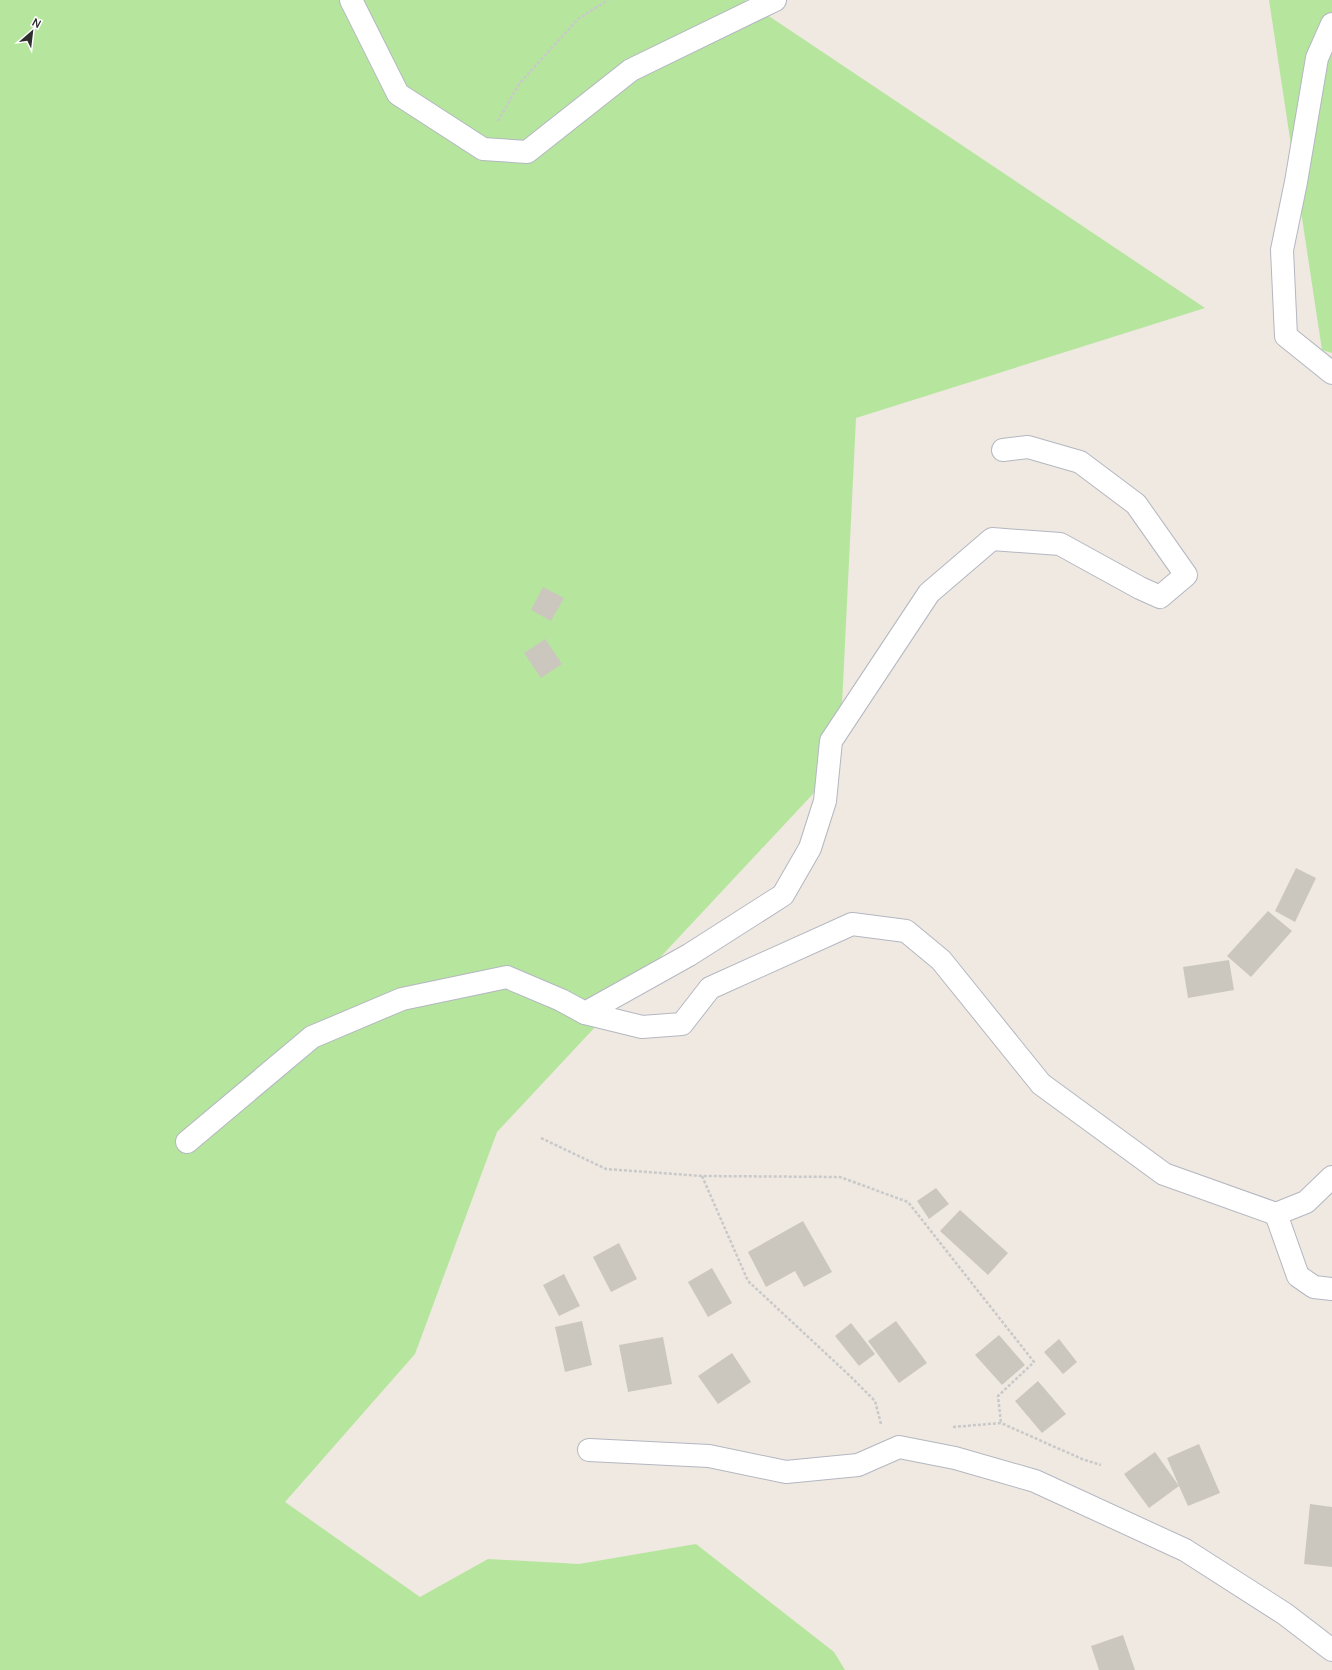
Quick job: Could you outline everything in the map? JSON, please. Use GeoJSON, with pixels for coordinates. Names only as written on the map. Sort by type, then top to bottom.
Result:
{"type":"FeatureCollection","features":[{"type":"Feature","properties":{"kind":"street"},"geometry":{"type":"LineString","coordinates":[[351,0],[398,94],[483,149],[528,152],[631,70],[775,0]]}},
{"type":"Feature","properties":{"kind":"street"},"geometry":{"type":"LineString","coordinates":[[1332,24],[1317,58],[1294,192],[1282,250],[1286,336],[1332,373]]}},
{"type":"Feature","properties":{"kind":"street"},"geometry":{"type":"LineString","coordinates":[[585,1014],[689,955],[783,894],[810,848],[825,801],[831,741],[928,593],[992,539],[1060,544],[1140,588],[1160,597],[1186,575],[1136,504],[1080,462],[1028,447],[1003,450]]}},
{"type":"Feature","properties":{"kind":"street"},"geometry":{"type":"LineString","coordinates":[[187,1142],[312,1037],[402,999],[507,977],[561,1000],[585,1014],[642,1027],[682,1024],[710,988],[852,924],[906,931],[941,960],[1041,1084],[1164,1174],[1276,1214],[1306,1202],[1332,1177]]}},
{"type":"Feature","properties":{"kind":"street"},"geometry":{"type":"LineString","coordinates":[[1276,1214],[1298,1276],[1314,1287],[1332,1289]]}},
{"type":"Feature","properties":{"kind":"street"},"geometry":{"type":"LineString","coordinates":[[589,1450],[709,1456],[786,1472],[858,1465],[899,1447],[954,1458],[1035,1481],[1185,1550],[1285,1614],[1332,1650]]}},
{"type":"Feature","properties":{"kind":"path"},"geometry":{"type":"LineString","coordinates":[[483,149],[519,84],[578,19],[608,0]]}},
{"type":"Feature","properties":{"kind":"path"},"geometry":{"type":"LineString","coordinates":[[541,1138],[606,1169],[702,1176],[840,1177],[908,1202],[1034,1362],[998,1396],[1001,1423]]}},
{"type":"Feature","properties":{"kind":"path"},"geometry":{"type":"LineString","coordinates":[[702,1176],[748,1281],[875,1401],[881,1422],[880,1429]]}},
{"type":"Feature","properties":{"kind":"path"},"geometry":{"type":"LineString","coordinates":[[952,1427],[1001,1423],[1082,1459],[1101,1465]]}},
{"type":"Feature","properties":{"kind":"green space"},"geometry":{"type":"Polygon","coordinates":[[[0,0],[745,0],[1205,308],[856,418],[839,766],[497,1132],[415,1354],[285,1502],[420,1597],[488,1559],[579,1564],[696,1544],[834,1652],[845,1670],[0,1670],[0,0]]]}},
{"type":"Feature","properties":{"kind":"green space"},"geometry":{"type":"Polygon","coordinates":[[[1269,0],[1332,0],[1332,353],[1322,350],[1269,0]]]}},
{"type":"Feature","properties":{"kind":"building"},"geometry":{"type":"Polygon","coordinates":[[[543,587],[564,598],[551,621],[531,610],[543,587]]]}},
{"type":"Feature","properties":{"kind":"building"},"geometry":{"type":"Polygon","coordinates":[[[545,639],[562,664],[541,678],[524,653],[545,639]]]}},
{"type":"Feature","properties":{"kind":"building"},"geometry":{"type":"Polygon","coordinates":[[[1296,868],[1316,878],[1295,922],[1275,911],[1296,868]]]}},
{"type":"Feature","properties":{"kind":"building"},"geometry":{"type":"Polygon","coordinates":[[[1268,911],[1292,931],[1251,977],[1227,956],[1268,911]]]}},
{"type":"Feature","properties":{"kind":"building"},"geometry":{"type":"Polygon","coordinates":[[[1229,960],[1234,990],[1188,998],[1183,967],[1229,960]]]}},
{"type":"Feature","properties":{"kind":"building"},"geometry":{"type":"Polygon","coordinates":[[[936,1188],[949,1204],[929,1219],[917,1201],[936,1188]]]}},
{"type":"Feature","properties":{"kind":"building"},"geometry":{"type":"Polygon","coordinates":[[[960,1210],[1008,1253],[988,1275],[940,1231],[960,1210]]]}},
{"type":"Feature","properties":{"kind":"building"},"geometry":{"type":"Polygon","coordinates":[[[803,1221],[832,1272],[804,1287],[795,1271],[766,1287],[748,1252],[803,1221]]]}},
{"type":"Feature","properties":{"kind":"building"},"geometry":{"type":"Polygon","coordinates":[[[619,1243],[637,1279],[611,1292],[593,1257],[619,1243]]]}},
{"type":"Feature","properties":{"kind":"building"},"geometry":{"type":"Polygon","coordinates":[[[712,1268],[732,1303],[708,1317],[688,1282],[712,1268]]]}},
{"type":"Feature","properties":{"kind":"building"},"geometry":{"type":"Polygon","coordinates":[[[564,1274],[580,1306],[559,1316],[543,1285],[564,1274]]]}},
{"type":"Feature","properties":{"kind":"building"},"geometry":{"type":"Polygon","coordinates":[[[582,1321],[592,1365],[565,1372],[555,1327],[582,1321]]]}},
{"type":"Feature","properties":{"kind":"building"},"geometry":{"type":"Polygon","coordinates":[[[896,1321],[927,1363],[899,1383],[868,1341],[896,1321]]]}},
{"type":"Feature","properties":{"kind":"building"},"geometry":{"type":"Polygon","coordinates":[[[851,1323],[875,1354],[859,1366],[835,1336],[851,1323]]]}},
{"type":"Feature","properties":{"kind":"building"},"geometry":{"type":"Polygon","coordinates":[[[999,1335],[1025,1365],[1002,1385],[975,1355],[999,1335]]]}},
{"type":"Feature","properties":{"kind":"building"},"geometry":{"type":"Polygon","coordinates":[[[663,1337],[672,1384],[628,1392],[619,1345],[663,1337]]]}},
{"type":"Feature","properties":{"kind":"building"},"geometry":{"type":"Polygon","coordinates":[[[1059,1339],[1077,1362],[1063,1374],[1044,1352],[1059,1339]]]}},
{"type":"Feature","properties":{"kind":"building"},"geometry":{"type":"Polygon","coordinates":[[[732,1353],[751,1382],[718,1404],[698,1376],[732,1353]]]}},
{"type":"Feature","properties":{"kind":"building"},"geometry":{"type":"Polygon","coordinates":[[[1038,1381],[1066,1414],[1042,1433],[1015,1401],[1038,1381]]]}},
{"type":"Feature","properties":{"kind":"building"},"geometry":{"type":"Polygon","coordinates":[[[1199,1444],[1220,1493],[1188,1506],[1167,1458],[1199,1444]]]}},
{"type":"Feature","properties":{"kind":"building"},"geometry":{"type":"Polygon","coordinates":[[[1155,1452],[1179,1486],[1149,1508],[1124,1474],[1155,1452]]]}},
{"type":"Feature","properties":{"kind":"building"},"geometry":{"type":"Polygon","coordinates":[[[1310,1504],[1332,1507],[1332,1567],[1304,1564],[1310,1504]]]}},
{"type":"Feature","properties":{"kind":"building"},"geometry":{"type":"Polygon","coordinates":[[[1123,1635],[1135,1670],[1099,1670],[1091,1646],[1123,1635]]]}}]}
